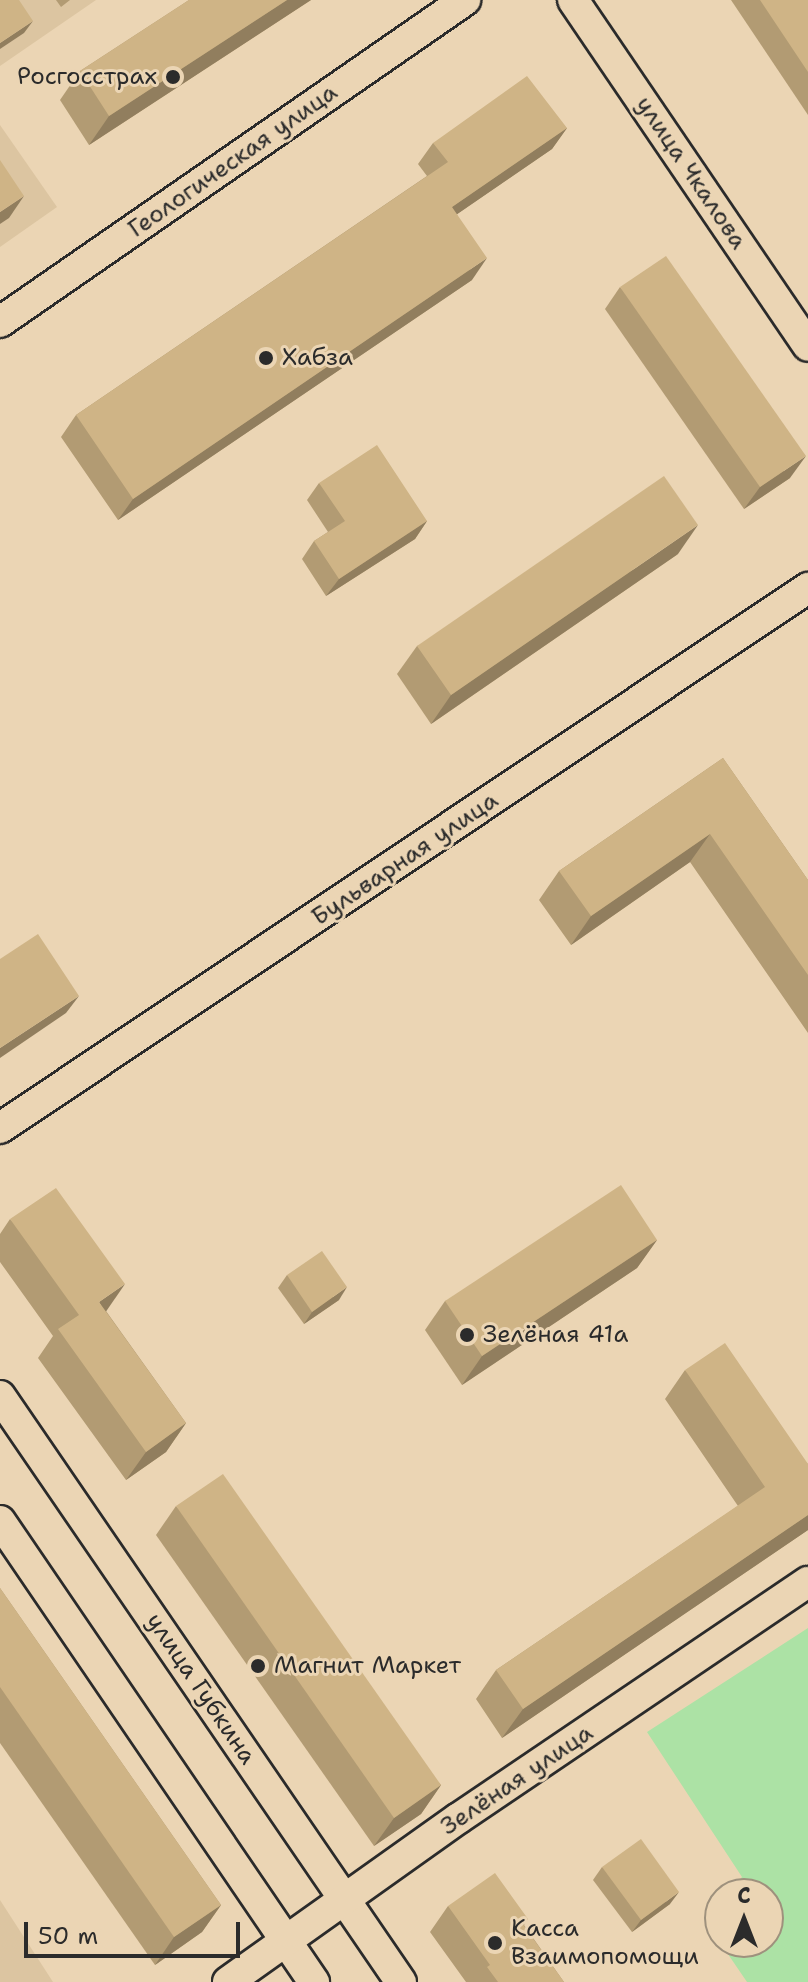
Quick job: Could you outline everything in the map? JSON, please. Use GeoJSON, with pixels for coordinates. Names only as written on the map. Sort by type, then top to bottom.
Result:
{"type":"FeatureCollection","features":[{"type":"Feature","properties":{"kind":"street","name":"Геологическая улица"},"geometry":{"type":"LineString","coordinates":[[0,322],[465,0]]}},
{"type":"Feature","properties":{"kind":"street","name":"улица Чкалова"},"geometry":{"type":"LineString","coordinates":[[573,0],[808,346]]}},
{"type":"Feature","properties":{"kind":"street","name":"Бульварная улица"},"geometry":{"type":"LineString","coordinates":[[0,1128],[808,588]]}},
{"type":"Feature","properties":{"kind":"street","name":"улица Губкина"},"geometry":{"type":"LineString","coordinates":[[0,1396],[401,1982]]}},
{"type":"Feature","properties":{"kind":"street"},"geometry":{"type":"LineString","coordinates":[[0,1521],[314,1982]]}},
{"type":"Feature","properties":{"kind":"street","name":"Зелёная улица"},"geometry":{"type":"LineString","coordinates":[[228,1982],[344,1898],[808,1582]]}},
{"type":"Feature","properties":{"kind":"shaded area"},"geometry":{"type":"Polygon","coordinates":[[[0,0],[96,0],[0,66],[0,0]]]}},
{"type":"Feature","properties":{"kind":"shaded area"},"geometry":{"type":"Polygon","coordinates":[[[0,125],[57,207],[0,247],[0,125]]]}},
{"type":"Feature","properties":{"kind":"shaded area"},"geometry":{"type":"Polygon","coordinates":[[[0,1900],[53,1982],[0,1982],[0,1900]]]}},
{"type":"Feature","properties":{"kind":"green space"},"geometry":{"type":"Polygon","coordinates":[[[808,1628],[808,1982],[747,1982],[731,1958],[784,1958],[784,1878],[741,1878],[647,1732],[808,1628]]]}},
{"type":"Feature","properties":{"kind":"building"},"geometry":{"type":"Polygon","coordinates":[[[0,0],[19,0],[33,21],[0,43],[0,0]]]}},
{"type":"Feature","properties":{"kind":"building"},"geometry":{"type":"Polygon","coordinates":[[[189,0],[287,0],[109,116],[80,71],[189,0]]]}},
{"type":"Feature","properties":{"kind":"building"},"geometry":{"type":"Polygon","coordinates":[[[760,0],[808,0],[808,72],[760,0]]]}},
{"type":"Feature","properties":{"kind":"building","name":"Хабза"},"geometry":{"type":"Polygon","coordinates":[[[527,76],[567,128],[452,207],[487,258],[133,499],[76,415],[448,162],[433,143],[527,76]]]}},
{"type":"Feature","properties":{"kind":"building"},"geometry":{"type":"Polygon","coordinates":[[[0,160],[24,196],[0,212],[0,160]]]}},
{"type":"Feature","properties":{"kind":"building"},"geometry":{"type":"Polygon","coordinates":[[[666,256],[806,456],[760,487],[620,287],[666,256]]]}},
{"type":"Feature","properties":{"kind":"building"},"geometry":{"type":"Polygon","coordinates":[[[377,445],[427,521],[339,579],[314,541],[345,521],[319,483],[377,445]]]}},
{"type":"Feature","properties":{"kind":"building"},"geometry":{"type":"Polygon","coordinates":[[[664,476],[698,525],[451,695],[417,646],[664,476]]]}},
{"type":"Feature","properties":{"kind":"building"},"geometry":{"type":"Polygon","coordinates":[[[723,758],[808,880],[808,975],[710,834],[591,916],[559,871],[723,758]]]}},
{"type":"Feature","properties":{"kind":"building"},"geometry":{"type":"Polygon","coordinates":[[[38,934],[79,996],[0,1048],[0,959],[38,934]]]}},
{"type":"Feature","properties":{"kind":"building"},"geometry":{"type":"Polygon","coordinates":[[[621,1185],[657,1240],[482,1356],[445,1301],[621,1185]]]}},
{"type":"Feature","properties":{"kind":"building"},"geometry":{"type":"Polygon","coordinates":[[[56,1188],[125,1284],[99,1302],[186,1423],[146,1452],[58,1329],[79,1315],[10,1219],[56,1188]]]}},
{"type":"Feature","properties":{"kind":"building"},"geometry":{"type":"Polygon","coordinates":[[[322,1251],[347,1287],[312,1312],[287,1275],[322,1251]]]}},
{"type":"Feature","properties":{"kind":"building"},"geometry":{"type":"Polygon","coordinates":[[[725,1343],[808,1464],[808,1515],[523,1709],[496,1670],[765,1487],[685,1370],[725,1343]]]}},
{"type":"Feature","properties":{"kind":"building"},"geometry":{"type":"Polygon","coordinates":[[[223,1474],[441,1785],[394,1818],[176,1506],[223,1474]]]}},
{"type":"Feature","properties":{"kind":"building"},"geometry":{"type":"Polygon","coordinates":[[[0,1588],[221,1905],[174,1937],[0,1687],[0,1588]]]}},
{"type":"Feature","properties":{"kind":"building"},"geometry":{"type":"Polygon","coordinates":[[[641,1839],[679,1892],[641,1920],[602,1867],[641,1839]]]}},
{"type":"Feature","properties":{"kind":"building"},"geometry":{"type":"Polygon","coordinates":[[[495,1873],[528,1919],[522,1923],[564,1982],[498,1982],[487,1967],[490,1965],[448,1906],[495,1873]]]}},
{"type":"Feature","properties":{"kind":"place","name":"Росгосстрах"},"geometry":{"type":"Point","coordinates":[173,77]}},
{"type":"Feature","properties":{"kind":"place","name":"Хабза"},"geometry":{"type":"Point","coordinates":[266,358]}},
{"type":"Feature","properties":{"kind":"place","name":"Зелёная 41а"},"geometry":{"type":"Point","coordinates":[467,1335]}},
{"type":"Feature","properties":{"kind":"place","name":"Магнит Маркет"},"geometry":{"type":"Point","coordinates":[258,1666]}},
{"type":"Feature","properties":{"kind":"place","name":"Касса Взаимопомощи"},"geometry":{"type":"Point","coordinates":[495,1943]}}]}
